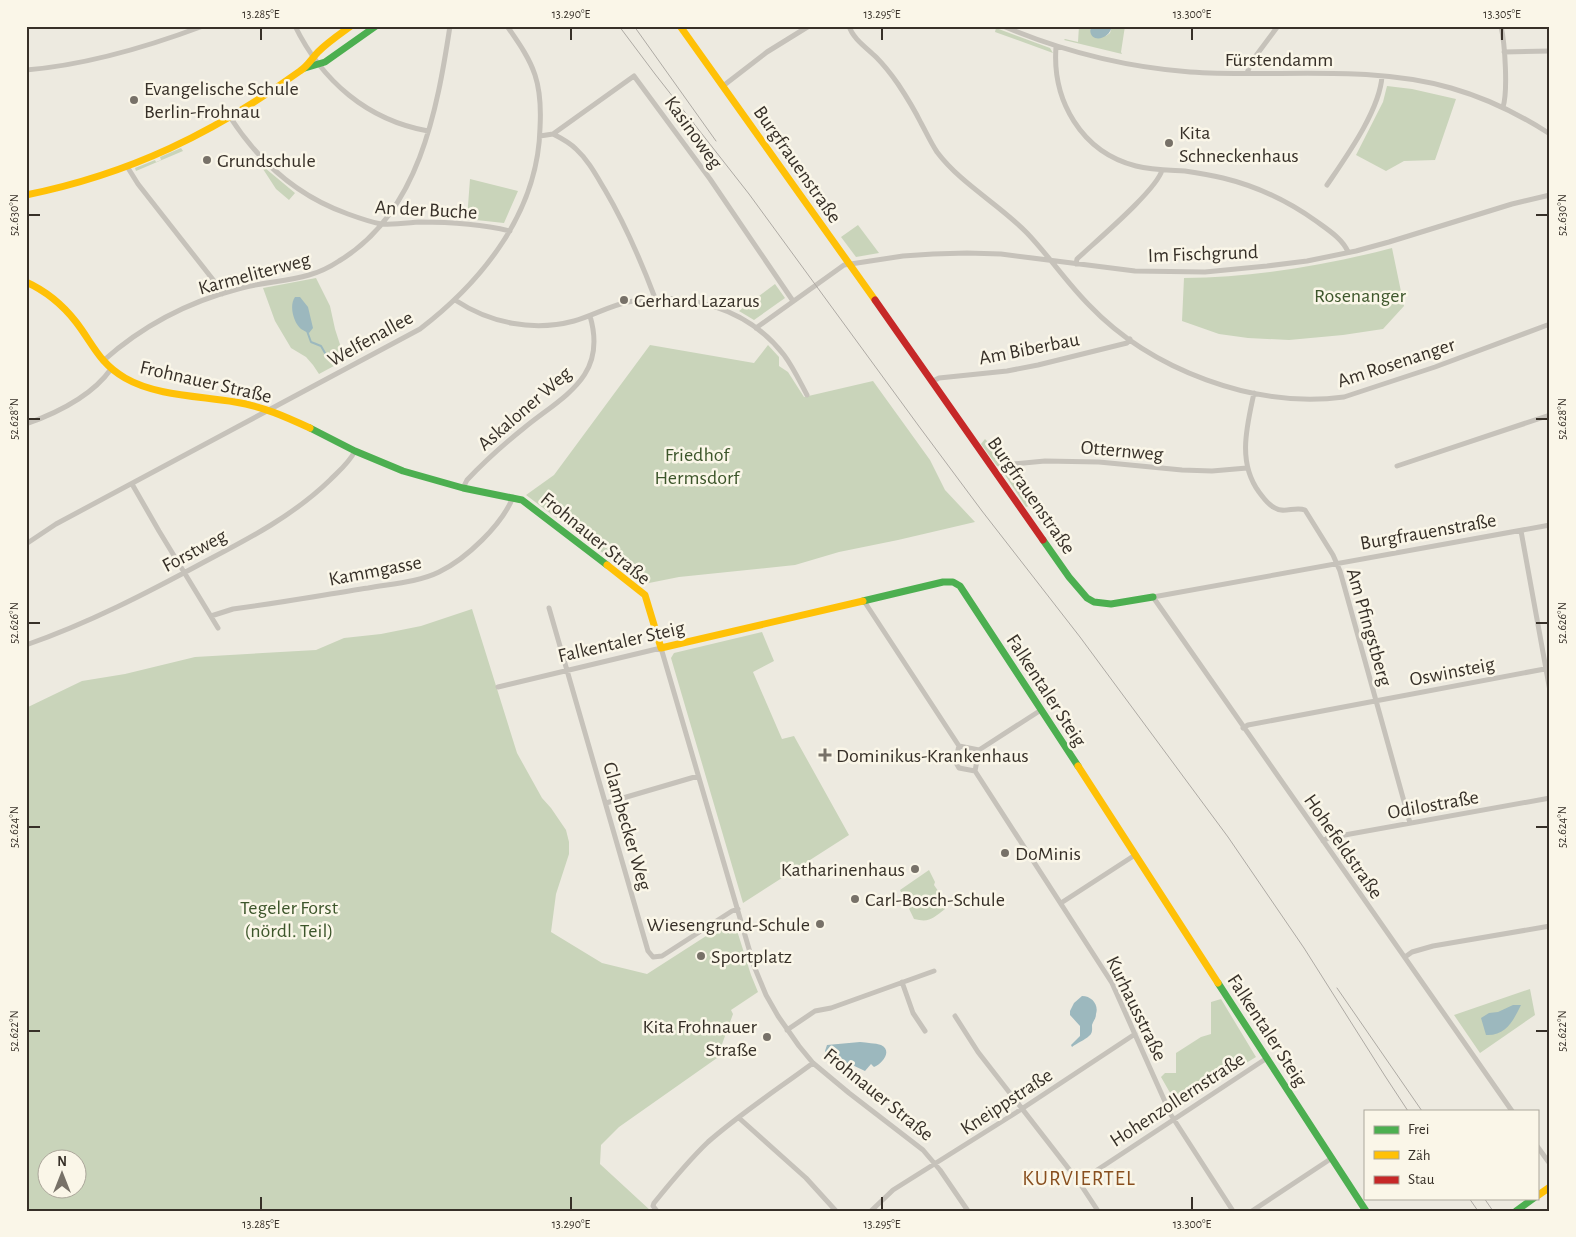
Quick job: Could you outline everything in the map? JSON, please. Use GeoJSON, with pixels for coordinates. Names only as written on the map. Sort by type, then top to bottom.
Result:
{"type":"FeatureCollection","features":[{"type":"Feature","properties":{"kind":"street"},"geometry":{"type":"LineString","coordinates":[[26,70],[77,63],[129,51],[203,26]]}},
{"type":"Feature","properties":{"kind":"street"},"geometry":{"type":"LineString","coordinates":[[295,26],[318,64],[342,91],[373,113],[405,126],[428,131]]}},
{"type":"Feature","properties":{"kind":"street"},"geometry":{"type":"LineString","coordinates":[[26,195],[76,184],[128,168],[178,146],[230,117],[304,68],[334,38],[351,26]]}},
{"type":"Feature","properties":{"kind":"street"},"geometry":{"type":"LineString","coordinates":[[304,68],[318,64],[340,52],[376,26]]}},
{"type":"Feature","properties":{"kind":"street","name":"Karmeliterweg"},"geometry":{"type":"LineString","coordinates":[[103,361],[117,348],[142,331],[176,312],[222,294],[260,284],[293,279],[320,271],[353,252],[366,242],[398,202],[415,169],[436,104],[450,26]]}},
{"type":"Feature","properties":{"kind":"street","name":"Welfenallee"},"geometry":{"type":"LineString","coordinates":[[26,544],[56,524],[420,329],[440,314],[468,287],[490,261],[510,231],[526,199],[536,164],[540,136],[540,97],[535,75],[524,49],[507,26]]}},
{"type":"Feature","properties":{"kind":"street","name":"Burgfrauenstraße"},"geometry":{"type":"LineString","coordinates":[[680,26],[933,381],[1069,577],[1088,598],[1100,603],[1112,604],[1550,525]]}},
{"type":"Feature","properties":{"kind":"street"},"geometry":{"type":"LineString","coordinates":[[723,86],[767,52],[809,26]]}},
{"type":"Feature","properties":{"kind":"street","name":"Am Rosenanger"},"geometry":{"type":"LineString","coordinates":[[849,26],[854,36],[878,59],[897,82],[942,159],[965,182],[1015,222],[1052,260],[1089,306],[1107,322],[1148,352],[1190,373],[1254,393],[1300,399],[1331,399],[1344,397],[1435,367],[1550,324]]}},
{"type":"Feature","properties":{"kind":"street","name":"Fürstendamm"},"geometry":{"type":"LineString","coordinates":[[1003,26],[1056,46],[1112,61],[1162,69],[1206,73],[1382,76],[1450,87],[1503,107],[1550,134]]}},
{"type":"Feature","properties":{"kind":"street"},"geometry":{"type":"LineString","coordinates":[[1247,73],[1252,61],[1278,26]]}},
{"type":"Feature","properties":{"kind":"street"},"geometry":{"type":"LineString","coordinates":[[1501,26],[1504,52],[1505,99],[1503,107]]}},
{"type":"Feature","properties":{"kind":"street"},"geometry":{"type":"LineString","coordinates":[[1056,46],[1055,62],[1059,88],[1069,114],[1077,126],[1096,146],[1117,159],[1136,166],[1223,178],[1260,190],[1308,215],[1340,240],[1348,252]]}},
{"type":"Feature","properties":{"kind":"street"},"geometry":{"type":"LineString","coordinates":[[1504,52],[1550,51]]}},
{"type":"Feature","properties":{"kind":"street","name":"Kasinoweg"},"geometry":{"type":"LineString","coordinates":[[540,136],[553,134],[634,76],[705,173],[793,301]]}},
{"type":"Feature","properties":{"kind":"street"},"geometry":{"type":"LineString","coordinates":[[1327,185],[1347,156],[1369,117],[1381,88],[1382,76]]}},
{"type":"Feature","properties":{"kind":"street","name":"An der Buche"},"geometry":{"type":"LineString","coordinates":[[230,117],[256,152],[289,184],[328,206],[361,219],[382,224],[452,223],[510,231]]}},
{"type":"Feature","properties":{"kind":"street"},"geometry":{"type":"LineString","coordinates":[[553,134],[576,149],[593,169],[619,213],[655,298]]}},
{"type":"Feature","properties":{"kind":"street"},"geometry":{"type":"LineString","coordinates":[[128,168],[138,184],[218,286],[222,294]]}},
{"type":"Feature","properties":{"kind":"street"},"geometry":{"type":"LineString","coordinates":[[1076,264],[1077,259],[1143,196],[1161,175],[1162,170]]}},
{"type":"Feature","properties":{"kind":"street","name":"Im Fischgrund"},"geometry":{"type":"LineString","coordinates":[[756,328],[844,265],[903,256],[958,253],[1001,254],[1135,270],[1205,272],[1267,266],[1307,261],[1389,242],[1512,204],[1550,195]]}},
{"type":"Feature","properties":{"kind":"street","name":"Frohnauer Straße"},"geometry":{"type":"LineString","coordinates":[[26,282],[50,295],[68,310],[92,348],[111,369],[126,379],[153,390],[237,402],[269,410],[287,417],[355,452],[403,471],[463,488],[513,497],[525,502],[641,591],[645,595],[759,979],[772,1006],[787,1030],[813,1063],[848,1093],[914,1142],[936,1164],[968,1211]]}},
{"type":"Feature","properties":{"kind":"street"},"geometry":{"type":"LineString","coordinates":[[455,300],[478,314],[513,324],[536,326],[555,325],[590,316],[626,303],[655,298],[690,300],[713,306],[731,312],[756,328],[784,355],[807,395]]}},
{"type":"Feature","properties":{"kind":"street","name":"Askaloner Weg"},"geometry":{"type":"LineString","coordinates":[[463,488],[467,480],[510,439],[566,396],[582,379],[590,363],[593,348],[594,332],[590,316]]}},
{"type":"Feature","properties":{"kind":"street","name":"Am Biberbau"},"geometry":{"type":"LineString","coordinates":[[933,381],[939,378],[1038,365],[1127,343],[1130,339]]}},
{"type":"Feature","properties":{"kind":"street"},"geometry":{"type":"LineString","coordinates":[[26,424],[58,411],[74,402],[104,378],[111,369]]}},
{"type":"Feature","properties":{"kind":"street","name":"Am Pfingstberg"},"geometry":{"type":"LineString","coordinates":[[1254,393],[1245,443],[1247,468],[1255,486],[1264,499],[1274,508],[1284,510],[1300,508],[1305,510],[1337,563],[1410,823]]}},
{"type":"Feature","properties":{"kind":"street"},"geometry":{"type":"LineString","coordinates":[[1398,466],[1550,415]]}},
{"type":"Feature","properties":{"kind":"street","name":"Forstweg"},"geometry":{"type":"LineString","coordinates":[[26,645],[70,629],[105,613],[264,530],[291,513],[318,491],[344,466],[355,452]]}},
{"type":"Feature","properties":{"kind":"street","name":"Otternweg"},"geometry":{"type":"LineString","coordinates":[[998,475],[1013,464],[1045,461],[1099,462],[1175,470],[1212,471],[1247,468]]}},
{"type":"Feature","properties":{"kind":"street"},"geometry":{"type":"LineString","coordinates":[[132,484],[218,628]]}},
{"type":"Feature","properties":{"kind":"street","name":"Kammgasse"},"geometry":{"type":"LineString","coordinates":[[211,616],[233,610],[402,582],[438,573],[462,558],[483,540],[501,517],[513,497]]}},
{"type":"Feature","properties":{"kind":"street"},"geometry":{"type":"LineString","coordinates":[[1521,531],[1548,669],[1550,691]]}},
{"type":"Feature","properties":{"kind":"street","name":"Falkentaler Steig"},"geometry":{"type":"LineString","coordinates":[[498,686],[943,582],[958,584],[1366,1211]]}},
{"type":"Feature","properties":{"kind":"street","name":"Hohefeldstraße"},"geometry":{"type":"LineString","coordinates":[[1153,597],[1511,1110]]}},
{"type":"Feature","properties":{"kind":"street","name":"Kurhausstraße"},"geometry":{"type":"LineString","coordinates":[[864,601],[959,746],[955,761],[959,768],[975,771],[1112,982],[1174,1119],[1233,1211]]}},
{"type":"Feature","properties":{"kind":"street","name":"Glambecker Weg"},"geometry":{"type":"LineString","coordinates":[[550,608],[648,951],[656,958],[662,956],[738,909]]}},
{"type":"Feature","properties":{"kind":"street","name":"Oswinsteig"},"geometry":{"type":"LineString","coordinates":[[1243,728],[1248,725],[1548,669]]}},
{"type":"Feature","properties":{"kind":"street"},"geometry":{"type":"LineString","coordinates":[[959,746],[979,750],[1041,710]]}},
{"type":"Feature","properties":{"kind":"street"},"geometry":{"type":"LineString","coordinates":[[975,771],[979,750]]}},
{"type":"Feature","properties":{"kind":"street"},"geometry":{"type":"LineString","coordinates":[[606,802],[698,776]]}},
{"type":"Feature","properties":{"kind":"street","name":"Odilostraße"},"geometry":{"type":"LineString","coordinates":[[1323,841],[1328,838],[1550,798]]}},
{"type":"Feature","properties":{"kind":"street"},"geometry":{"type":"LineString","coordinates":[[1061,902],[1135,855]]}},
{"type":"Feature","properties":{"kind":"street"},"geometry":{"type":"LineString","coordinates":[[1404,958],[1412,952],[1433,946],[1550,926]]}},
{"type":"Feature","properties":{"kind":"street"},"geometry":{"type":"LineString","coordinates":[[787,1030],[815,1011],[831,1008],[934,971]]}},
{"type":"Feature","properties":{"kind":"street"},"geometry":{"type":"LineString","coordinates":[[902,982],[913,1013],[925,1031]]}},
{"type":"Feature","properties":{"kind":"street"},"geometry":{"type":"LineString","coordinates":[[956,1016],[978,1052],[1079,1182],[1098,1211]]}},
{"type":"Feature","properties":{"kind":"street","name":"Kneippstraße"},"geometry":{"type":"LineString","coordinates":[[871,1211],[893,1190],[1135,1034]]}},
{"type":"Feature","properties":{"kind":"street","name":"Hohenzollernstraße"},"geometry":{"type":"LineString","coordinates":[[1079,1182],[1267,1058]]}},
{"type":"Feature","properties":{"kind":"street"},"geometry":{"type":"LineString","coordinates":[[657,1211],[653,1206],[654,1203],[682,1168],[708,1142],[813,1063]]}},
{"type":"Feature","properties":{"kind":"street"},"geometry":{"type":"LineString","coordinates":[[739,1118],[806,1178],[836,1211]]}},
{"type":"Feature","properties":{"kind":"street"},"geometry":{"type":"LineString","coordinates":[[1538,1147],[1550,1164]]}},
{"type":"Feature","properties":{"kind":"street"},"geometry":{"type":"LineString","coordinates":[[1252,1211],[1332,1158]]}},
{"type":"Feature","properties":{"kind":"street"},"geometry":{"type":"LineString","coordinates":[[1538,1195],[1550,1187]]}},
{"type":"Feature","properties":{"kind":"street"},"geometry":{"type":"LineString","coordinates":[[1516,1211],[1531,1200]]}},
{"type":"Feature","properties":{"kind":"green space"},"geometry":{"type":"Polygon","coordinates":[[[1079,26],[1091,26],[1090,30],[1106,36],[1110,33],[1112,26],[1125,26],[1122,54],[1064,40],[1078,42],[1079,26]]]}},
{"type":"Feature","properties":{"kind":"green space"},"geometry":{"type":"Polygon","coordinates":[[[996,28],[1050,48],[1053,53],[995,32],[996,28]]]}},
{"type":"Feature","properties":{"kind":"green space"},"geometry":{"type":"Polygon","coordinates":[[[1387,86],[1412,89],[1456,99],[1435,160],[1404,161],[1386,171],[1356,155],[1383,102],[1387,86]]]}},
{"type":"Feature","properties":{"kind":"green space"},"geometry":{"type":"Polygon","coordinates":[[[181,148],[183,151],[136,171],[135,168],[155,160],[156,162],[161,160],[160,157],[181,148]]]}},
{"type":"Feature","properties":{"kind":"green space"},"geometry":{"type":"Polygon","coordinates":[[[265,168],[295,193],[289,200],[276,189],[263,169],[265,168]]]}},
{"type":"Feature","properties":{"kind":"green space"},"geometry":{"type":"Polygon","coordinates":[[[470,179],[518,191],[504,223],[467,219],[470,179]]]}},
{"type":"Feature","properties":{"kind":"green space"},"geometry":{"type":"Polygon","coordinates":[[[858,225],[879,253],[856,257],[841,237],[858,225]]]}},
{"type":"Feature","properties":{"kind":"green space","name":"Rosenanger"},"geometry":{"type":"Polygon","coordinates":[[[1392,248],[1404,306],[1383,329],[1289,340],[1248,338],[1219,334],[1182,321],[1184,278],[1263,273],[1315,265],[1392,248]]]}},
{"type":"Feature","properties":{"kind":"green space"},"geometry":{"type":"Polygon","coordinates":[[[316,278],[330,306],[345,360],[319,374],[306,357],[291,348],[275,321],[263,288],[316,278]]]}},
{"type":"Feature","properties":{"kind":"green space"},"geometry":{"type":"Polygon","coordinates":[[[775,284],[785,298],[754,320],[739,311],[775,284]]]}},
{"type":"Feature","properties":{"kind":"green space","name":"Friedhof Hermsdorf"},"geometry":{"type":"Polygon","coordinates":[[[650,345],[754,363],[768,345],[779,357],[779,366],[788,372],[804,397],[873,381],[930,460],[945,490],[975,522],[839,552],[795,565],[679,577],[644,584],[526,495],[554,475],[650,345]]]}},
{"type":"Feature","properties":{"kind":"green space"},"geometry":{"type":"Polygon","coordinates":[[[985,439],[1008,463],[1001,467],[997,466],[981,444],[985,439]]]}},
{"type":"Feature","properties":{"kind":"green space"},"geometry":{"type":"Polygon","coordinates":[[[1012,468],[1029,506],[1026,507],[1005,475],[1012,468]]]}},
{"type":"Feature","properties":{"kind":"green space","name":"Tegeler Forst (nördl. Teil)"},"geometry":{"type":"Polygon","coordinates":[[[472,609],[517,753],[542,798],[566,830],[569,842],[569,854],[556,894],[551,932],[602,963],[647,974],[731,920],[734,921],[758,992],[731,1010],[733,1014],[717,1058],[619,1127],[601,1145],[600,1164],[651,1211],[26,1211],[26,708],[82,681],[125,674],[195,657],[316,650],[344,638],[381,634],[421,626],[472,609]]]}},
{"type":"Feature","properties":{"kind":"green space"},"geometry":{"type":"Polygon","coordinates":[[[762,632],[774,661],[753,672],[782,739],[794,736],[849,835],[743,903],[671,658],[674,653],[762,632]]]}},
{"type":"Feature","properties":{"kind":"green space"},"geometry":{"type":"Polygon","coordinates":[[[929,870],[935,882],[934,885],[945,901],[945,909],[928,920],[914,919],[900,890],[929,870]]]}},
{"type":"Feature","properties":{"kind":"green space"},"geometry":{"type":"Polygon","coordinates":[[[1530,989],[1535,1015],[1480,1053],[1454,1015],[1530,989]]]}},
{"type":"Feature","properties":{"kind":"green space"},"geometry":{"type":"Polygon","coordinates":[[[1221,999],[1256,1057],[1177,1105],[1161,1077],[1165,1073],[1176,1073],[1176,1053],[1201,1037],[1211,1034],[1211,1002],[1221,999]]]}},
{"type":"Feature","properties":{"kind":"water"},"geometry":{"type":"Polygon","coordinates":[[[1091,26],[1112,26],[1103,38],[1095,38],[1090,32],[1091,26]]]}},
{"type":"Feature","properties":{"kind":"water"},"geometry":{"type":"Polygon","coordinates":[[[295,297],[300,297],[308,307],[313,328],[309,333],[298,326],[294,318],[292,304],[295,297]]]}},
{"type":"Feature","properties":{"kind":"water"},"geometry":{"type":"Polygon","coordinates":[[[1082,996],[1086,996],[1096,1004],[1097,1011],[1090,1035],[1072,1047],[1071,1045],[1080,1036],[1080,1026],[1070,1015],[1070,1011],[1074,1003],[1082,996]]]}},
{"type":"Feature","properties":{"kind":"water"},"geometry":{"type":"Polygon","coordinates":[[[1513,1005],[1521,1005],[1508,1026],[1499,1033],[1486,1035],[1481,1018],[1489,1013],[1498,1012],[1513,1005]]]}},
{"type":"Feature","properties":{"kind":"water"},"geometry":{"type":"Polygon","coordinates":[[[860,1042],[881,1045],[886,1051],[885,1057],[880,1063],[874,1067],[871,1064],[865,1071],[848,1063],[838,1064],[828,1057],[825,1051],[827,1045],[860,1042]]]}},
{"type":"Feature","properties":{"kind":"waterway"},"geometry":{"type":"LineString","coordinates":[[307,331],[311,342],[321,346],[325,353]]}},
{"type":"Feature","properties":{"kind":"tram line"},"geometry":{"type":"LineString","coordinates":[[619,26],[749,194],[982,511],[1080,637],[1228,837],[1304,948],[1407,1110]]}},
{"type":"Feature","properties":{"kind":"tram line"},"geometry":{"type":"LineString","coordinates":[[634,26],[716,141]]}},
{"type":"Feature","properties":{"kind":"tram line"},"geometry":{"type":"LineString","coordinates":[[1337,988],[1421,1110]]}},
{"type":"Feature","properties":{"kind":"tram line"},"geometry":{"type":"LineString","coordinates":[[1470,1200],[1478,1211]]}},
{"type":"Feature","properties":{"kind":"tram line"},"geometry":{"type":"LineString","coordinates":[[1485,1200],[1493,1211]]}},
{"type":"Feature","properties":{"kind":"traffic: fast"},"geometry":{"type":"LineString","coordinates":[[305,68],[325,62],[376,26]]}},
{"type":"Feature","properties":{"kind":"traffic: fast"},"geometry":{"type":"LineString","coordinates":[[310,428],[355,451],[403,471],[463,488],[522,500],[607,565]]}},
{"type":"Feature","properties":{"kind":"traffic: fast"},"geometry":{"type":"LineString","coordinates":[[1043,540],[1069,577],[1087,598],[1094,602],[1111,604],[1153,597]]}},
{"type":"Feature","properties":{"kind":"traffic: fast"},"geometry":{"type":"LineString","coordinates":[[863,601],[943,582],[953,582],[960,586],[1078,766]]}},
{"type":"Feature","properties":{"kind":"traffic: fast"},"geometry":{"type":"LineString","coordinates":[[1218,983],[1366,1211]]}},
{"type":"Feature","properties":{"kind":"traffic: fast"},"geometry":{"type":"LineString","coordinates":[[1516,1211],[1531,1200]]}},
{"type":"Feature","properties":{"kind":"traffic: slow"},"geometry":{"type":"LineString","coordinates":[[26,195],[64,186],[136,163],[203,132],[236,114],[303,69],[322,48],[351,26]]}},
{"type":"Feature","properties":{"kind":"traffic: slow"},"geometry":{"type":"LineString","coordinates":[[680,26],[875,300]]}},
{"type":"Feature","properties":{"kind":"traffic: slow"},"geometry":{"type":"LineString","coordinates":[[26,282],[47,294],[65,309],[97,353],[109,366],[125,378],[137,384],[164,392],[255,406],[310,428]]}},
{"type":"Feature","properties":{"kind":"traffic: slow"},"geometry":{"type":"LineString","coordinates":[[607,565],[645,595],[661,648],[863,601]]}},
{"type":"Feature","properties":{"kind":"traffic: slow"},"geometry":{"type":"LineString","coordinates":[[1078,766],[1218,983]]}},
{"type":"Feature","properties":{"kind":"traffic: slow"},"geometry":{"type":"LineString","coordinates":[[1538,1195],[1550,1187]]}},
{"type":"Feature","properties":{"kind":"traffic: jam"},"geometry":{"type":"LineString","coordinates":[[875,300],[1043,540]]}},
{"type":"Feature","properties":{"kind":"place","name":"Evangelische Schule Berlin-Frohnau"},"geometry":{"type":"Point","coordinates":[134,100]}},
{"type":"Feature","properties":{"kind":"place","name":"Kita Schneckenhaus"},"geometry":{"type":"Point","coordinates":[1169,143]}},
{"type":"Feature","properties":{"kind":"place","name":"Grundschule"},"geometry":{"type":"Point","coordinates":[207,160]}},
{"type":"Feature","properties":{"kind":"place","name":"Gerhard Lazarus"},"geometry":{"type":"Point","coordinates":[624,300]}},
{"type":"Feature","properties":{"kind":"place","name":"Dominikus-Krankenhaus"},"geometry":{"type":"Point","coordinates":[825,755]}},
{"type":"Feature","properties":{"kind":"place","name":"DoMinis"},"geometry":{"type":"Point","coordinates":[1005,853]}},
{"type":"Feature","properties":{"kind":"place","name":"Katharinenhaus"},"geometry":{"type":"Point","coordinates":[915,869]}},
{"type":"Feature","properties":{"kind":"place","name":"Carl-Bosch-Schule"},"geometry":{"type":"Point","coordinates":[855,899]}},
{"type":"Feature","properties":{"kind":"place","name":"Wiesengrund-Schule"},"geometry":{"type":"Point","coordinates":[820,924]}},
{"type":"Feature","properties":{"kind":"place","name":"Sportplatz"},"geometry":{"type":"Point","coordinates":[701,956]}},
{"type":"Feature","properties":{"kind":"place","name":"Kita Frohnauer Straße"},"geometry":{"type":"Point","coordinates":[767,1037]}},
{"type":"Feature","properties":{"kind":"district","name":"KURVIERTEL"},"geometry":{"type":"Point","coordinates":[1079,1178]}}]}
